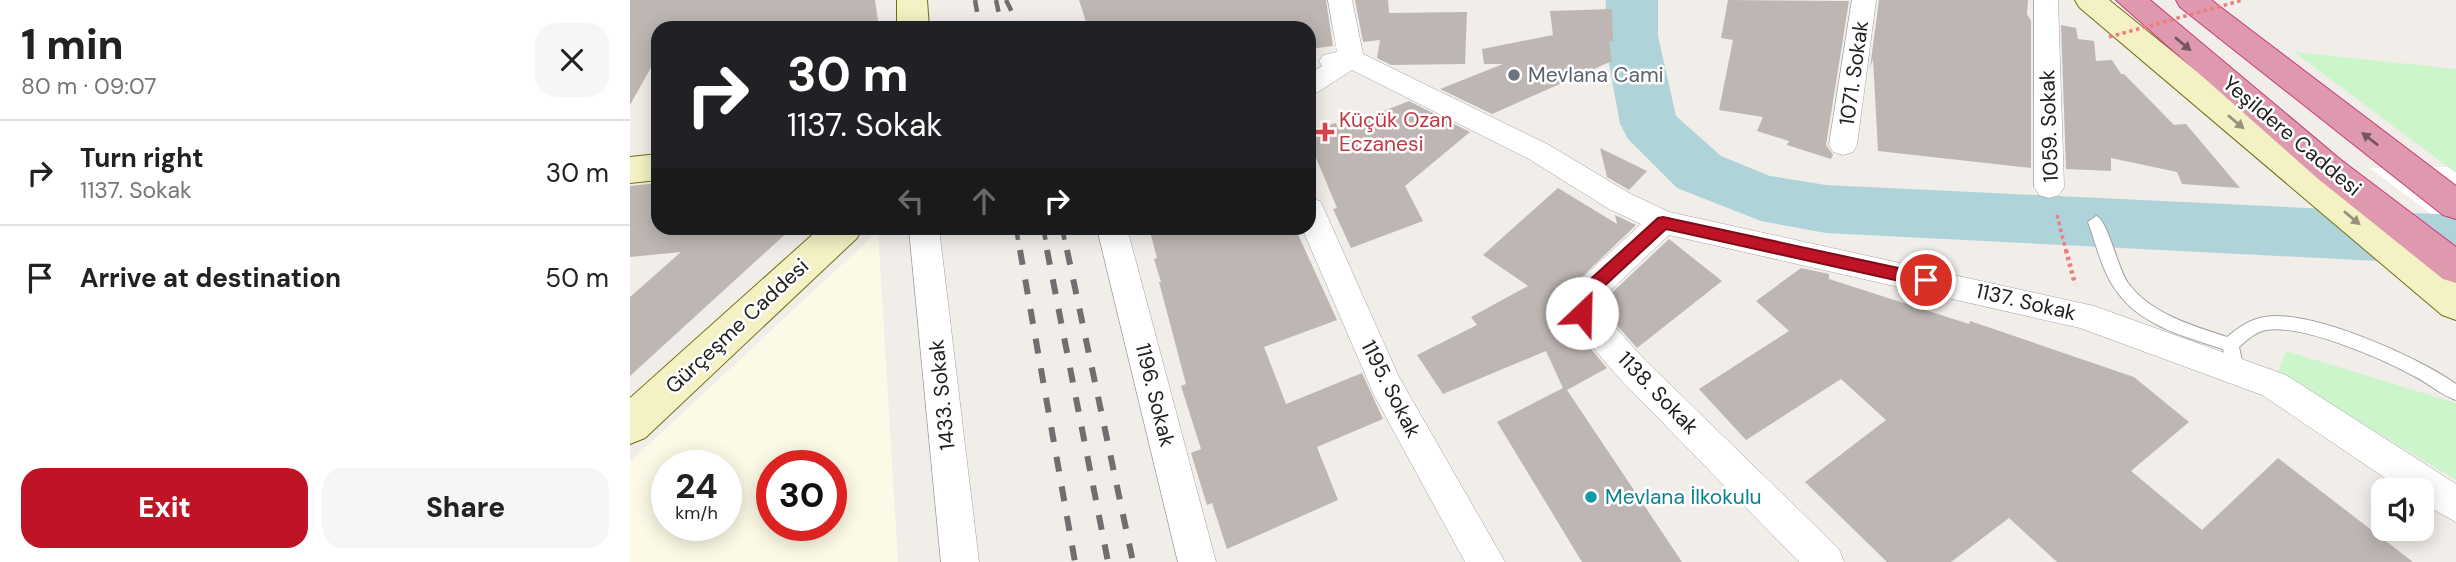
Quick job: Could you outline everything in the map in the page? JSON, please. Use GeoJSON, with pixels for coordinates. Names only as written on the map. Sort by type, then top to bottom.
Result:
{"type":"FeatureCollection","features":[{"type":"Feature","properties":{"kind":"highway","name":"Yeşildere Caddesi"},"geometry":{"type":"LineString","coordinates":[[2131,0],[2329,169],[2451,288]]}},
{"type":"Feature","properties":{"kind":"highway","name":"Yeşildere Caddesi"},"geometry":{"type":"LineString","coordinates":[[2191,0],[2456,205]]}},
{"type":"Feature","properties":{"kind":"main road"},"geometry":{"type":"LineString","coordinates":[[912,0],[913,21]]}},
{"type":"Feature","properties":{"kind":"main road"},"geometry":{"type":"LineString","coordinates":[[2090,0],[2280,159],[2451,288]]}},
{"type":"Feature","properties":{"kind":"main road"},"geometry":{"type":"LineString","coordinates":[[630,170],[651,168]]}},
{"type":"Feature","properties":{"kind":"main road","name":"Gürçeşme Caddesi"},"geometry":{"type":"LineString","coordinates":[[630,425],[836,235]]}},
{"type":"Feature","properties":{"kind":"street"},"geometry":{"type":"LineString","coordinates":[[1340,0],[1351,59]]}},
{"type":"Feature","properties":{"kind":"street","name":"1071. Sokak"},"geometry":{"type":"LineString","coordinates":[[1843,145],[1864,0]]}},
{"type":"Feature","properties":{"kind":"street","name":"1059. Sokak"},"geometry":{"type":"LineString","coordinates":[[2046,0],[2049,187]]}},
{"type":"Feature","properties":{"kind":"street"},"geometry":{"type":"LineString","coordinates":[[1316,63],[1351,59]]}},
{"type":"Feature","properties":{"kind":"street"},"geometry":{"type":"LineString","coordinates":[[1316,82],[1351,59]]}},
{"type":"Feature","properties":{"kind":"street","name":"1137. Sokak"},"geometry":{"type":"LineString","coordinates":[[1351,59],[1539,152],[1619,201],[1663,222],[2083,315],[2233,358],[2456,505]]}},
{"type":"Feature","properties":{"kind":"street","name":"1138. Sokak"},"geometry":{"type":"LineString","coordinates":[[1663,222],[1578,300],[1582,313],[1632,368],[1825,562]]}},
{"type":"Feature","properties":{"kind":"street","name":"1195. Sokak"},"geometry":{"type":"LineString","coordinates":[[1316,225],[1386,385],[1486,562]]}},
{"type":"Feature","properties":{"kind":"street","name":"1433. Sokak"},"geometry":{"type":"LineString","coordinates":[[925,235],[960,562]]}},
{"type":"Feature","properties":{"kind":"street","name":"1196. Sokak"},"geometry":{"type":"LineString","coordinates":[[1114,235],[1197,562]]}},
{"type":"Feature","properties":{"kind":"lane"},"geometry":{"type":"LineString","coordinates":[[2096,222],[2115,276],[2133,299],[2173,326],[2233,358],[2246,330],[2270,323],[2328,332],[2437,378],[2456,393]]}},
{"type":"Feature","properties":{"kind":"path"},"geometry":{"type":"LineString","coordinates":[[2109,37],[2242,0]]}},
{"type":"Feature","properties":{"kind":"path","name":"1059. Sokak"},"geometry":{"type":"LineString","coordinates":[[2049,187],[2066,250]]}},
{"type":"Feature","properties":{"kind":"shaded area"},"geometry":{"type":"Polygon","coordinates":[[[874,235],[878,235],[898,562],[630,562],[630,462],[874,235]]]}},
{"type":"Feature","properties":{"kind":"green space"},"geometry":{"type":"Polygon","coordinates":[[[2294,52],[2456,69],[2456,173],[2448,167],[2294,52]]]}},
{"type":"Feature","properties":{"kind":"green space"},"geometry":{"type":"Polygon","coordinates":[[[2286,351],[2456,404],[2456,480],[2278,373],[2286,351]]]}},
{"type":"Feature","properties":{"kind":"pier"},"geometry":{"type":"Polygon","coordinates":[[[2448,167],[2456,173],[2456,233],[2370,168],[2448,167]]]}},
{"type":"Feature","properties":{"kind":"building"},"geometry":{"type":"Polygon","coordinates":[[[630,0],[875,0],[878,21],[651,21],[651,68],[630,105],[630,0]]]}},
{"type":"Feature","properties":{"kind":"building"},"geometry":{"type":"Polygon","coordinates":[[[1079,0],[1326,0],[1333,46],[1316,48],[1316,21],[1086,21],[1079,0]]]}},
{"type":"Feature","properties":{"kind":"building"},"geometry":{"type":"Polygon","coordinates":[[[1355,0],[1388,0],[1389,13],[1467,12],[1465,64],[1391,65],[1377,58],[1380,40],[1363,42],[1355,0]]]}},
{"type":"Feature","properties":{"kind":"building"},"geometry":{"type":"Polygon","coordinates":[[[1728,0],[1849,1],[1826,145],[1833,155],[1831,159],[1787,145],[1789,141],[1757,131],[1763,117],[1719,110],[1733,40],[1721,38],[1728,0]]]}},
{"type":"Feature","properties":{"kind":"building"},"geometry":{"type":"Polygon","coordinates":[[[1879,0],[2028,0],[2027,14],[2031,21],[2031,168],[1878,151],[1873,59],[1870,68],[1879,0]]]}},
{"type":"Feature","properties":{"kind":"building"},"geometry":{"type":"Polygon","coordinates":[[[1612,9],[1613,41],[1609,41],[1612,61],[1492,114],[1440,89],[1503,64],[1484,64],[1482,49],[1553,35],[1550,11],[1612,9]]]}},
{"type":"Feature","properties":{"kind":"building"},"geometry":{"type":"Polygon","coordinates":[[[2061,25],[2076,28],[2078,39],[2094,41],[2096,61],[2112,60],[2121,74],[2174,125],[2186,124],[2240,188],[2182,184],[2177,172],[2111,158],[2111,171],[2066,169],[2061,25]]]}},
{"type":"Feature","properties":{"kind":"building"},"geometry":{"type":"Polygon","coordinates":[[[1409,101],[1470,132],[1405,186],[1423,221],[1351,248],[1333,209],[1337,208],[1316,158],[1316,128],[1336,123],[1338,129],[1409,101]]]}},
{"type":"Feature","properties":{"kind":"building"},"geometry":{"type":"Polygon","coordinates":[[[1600,148],[1647,171],[1629,190],[1607,177],[1600,148]]]}},
{"type":"Feature","properties":{"kind":"building"},"geometry":{"type":"Polygon","coordinates":[[[651,184],[651,235],[784,235],[630,376],[630,297],[681,252],[630,257],[630,186],[651,184]]]}},
{"type":"Feature","properties":{"kind":"building"},"geometry":{"type":"Polygon","coordinates":[[[1558,188],[1617,224],[1615,215],[1636,225],[1564,294],[1562,307],[1569,323],[1607,368],[1567,390],[1682,562],[1582,562],[1497,422],[1563,388],[1546,351],[1443,394],[1417,355],[1477,325],[1471,317],[1528,286],[1483,255],[1558,188]]]}},
{"type":"Feature","properties":{"kind":"building"},"geometry":{"type":"Polygon","coordinates":[[[1151,235],[1298,235],[1337,320],[1264,347],[1286,404],[1362,373],[1383,419],[1317,447],[1338,500],[1227,549],[1212,503],[1207,505],[1191,453],[1201,449],[1181,386],[1186,384],[1159,282],[1154,259],[1157,258],[1151,235]]]}},
{"type":"Feature","properties":{"kind":"building"},"geometry":{"type":"Polygon","coordinates":[[[1669,239],[1722,281],[1637,348],[1599,305],[1669,239]]]}},
{"type":"Feature","properties":{"kind":"building"},"geometry":{"type":"Polygon","coordinates":[[[1801,268],[1829,274],[1829,279],[1969,324],[1970,321],[2134,377],[2189,422],[2131,471],[2202,530],[2278,458],[2371,530],[2371,541],[2386,541],[2413,562],[2057,562],[2009,518],[1951,562],[1887,562],[1805,482],[1886,420],[1841,379],[1746,440],[1699,389],[1789,331],[1756,301],[1801,268]]]}},
{"type":"Feature","properties":{"kind":"waterway"},"geometry":{"type":"LineString","coordinates":[[1632,0],[1631,36],[1649,124],[1699,172],[1761,198],[1826,209],[2456,240]]}},
{"type":"Feature","properties":{"kind":"railway"},"geometry":{"type":"LineString","coordinates":[[975,0],[979,21]]}},
{"type":"Feature","properties":{"kind":"railway"},"geometry":{"type":"LineString","coordinates":[[996,0],[1000,21]]}},
{"type":"Feature","properties":{"kind":"railway"},"geometry":{"type":"LineString","coordinates":[[1006,0],[1016,21]]}},
{"type":"Feature","properties":{"kind":"railway"},"geometry":{"type":"LineString","coordinates":[[1017,235],[1020,251]]}},
{"type":"Feature","properties":{"kind":"railway"},"geometry":{"type":"LineString","coordinates":[[1045,235],[1048,251]]}},
{"type":"Feature","properties":{"kind":"railway"},"geometry":{"type":"LineString","coordinates":[[1064,235],[1067,251]]}},
{"type":"Feature","properties":{"kind":"railway"},"geometry":{"type":"LineString","coordinates":[[1020,250],[1075,562]]}},
{"type":"Feature","properties":{"kind":"railway"},"geometry":{"type":"LineString","coordinates":[[1047,250],[1108,562]]}},
{"type":"Feature","properties":{"kind":"railway"},"geometry":{"type":"LineString","coordinates":[[1067,250],[1133,562]]}},
{"type":"Feature","properties":{"kind":"place","name":"Mevlana Cami"},"geometry":{"type":"Point","coordinates":[1514,75]}},
{"type":"Feature","properties":{"kind":"place","name":"Küçük Ozan Eczanesi"},"geometry":{"type":"Point","coordinates":[1325,132]}},
{"type":"Feature","properties":{"kind":"place","name":"Mevlana İlkokulu"},"geometry":{"type":"Point","coordinates":[1591,497]}},
{"type":"Feature","properties":{"kind":"route"},"geometry":{"type":"LineString","coordinates":[[1582,313],[1578,300],[1663,222],[1926,280]]}}]}
